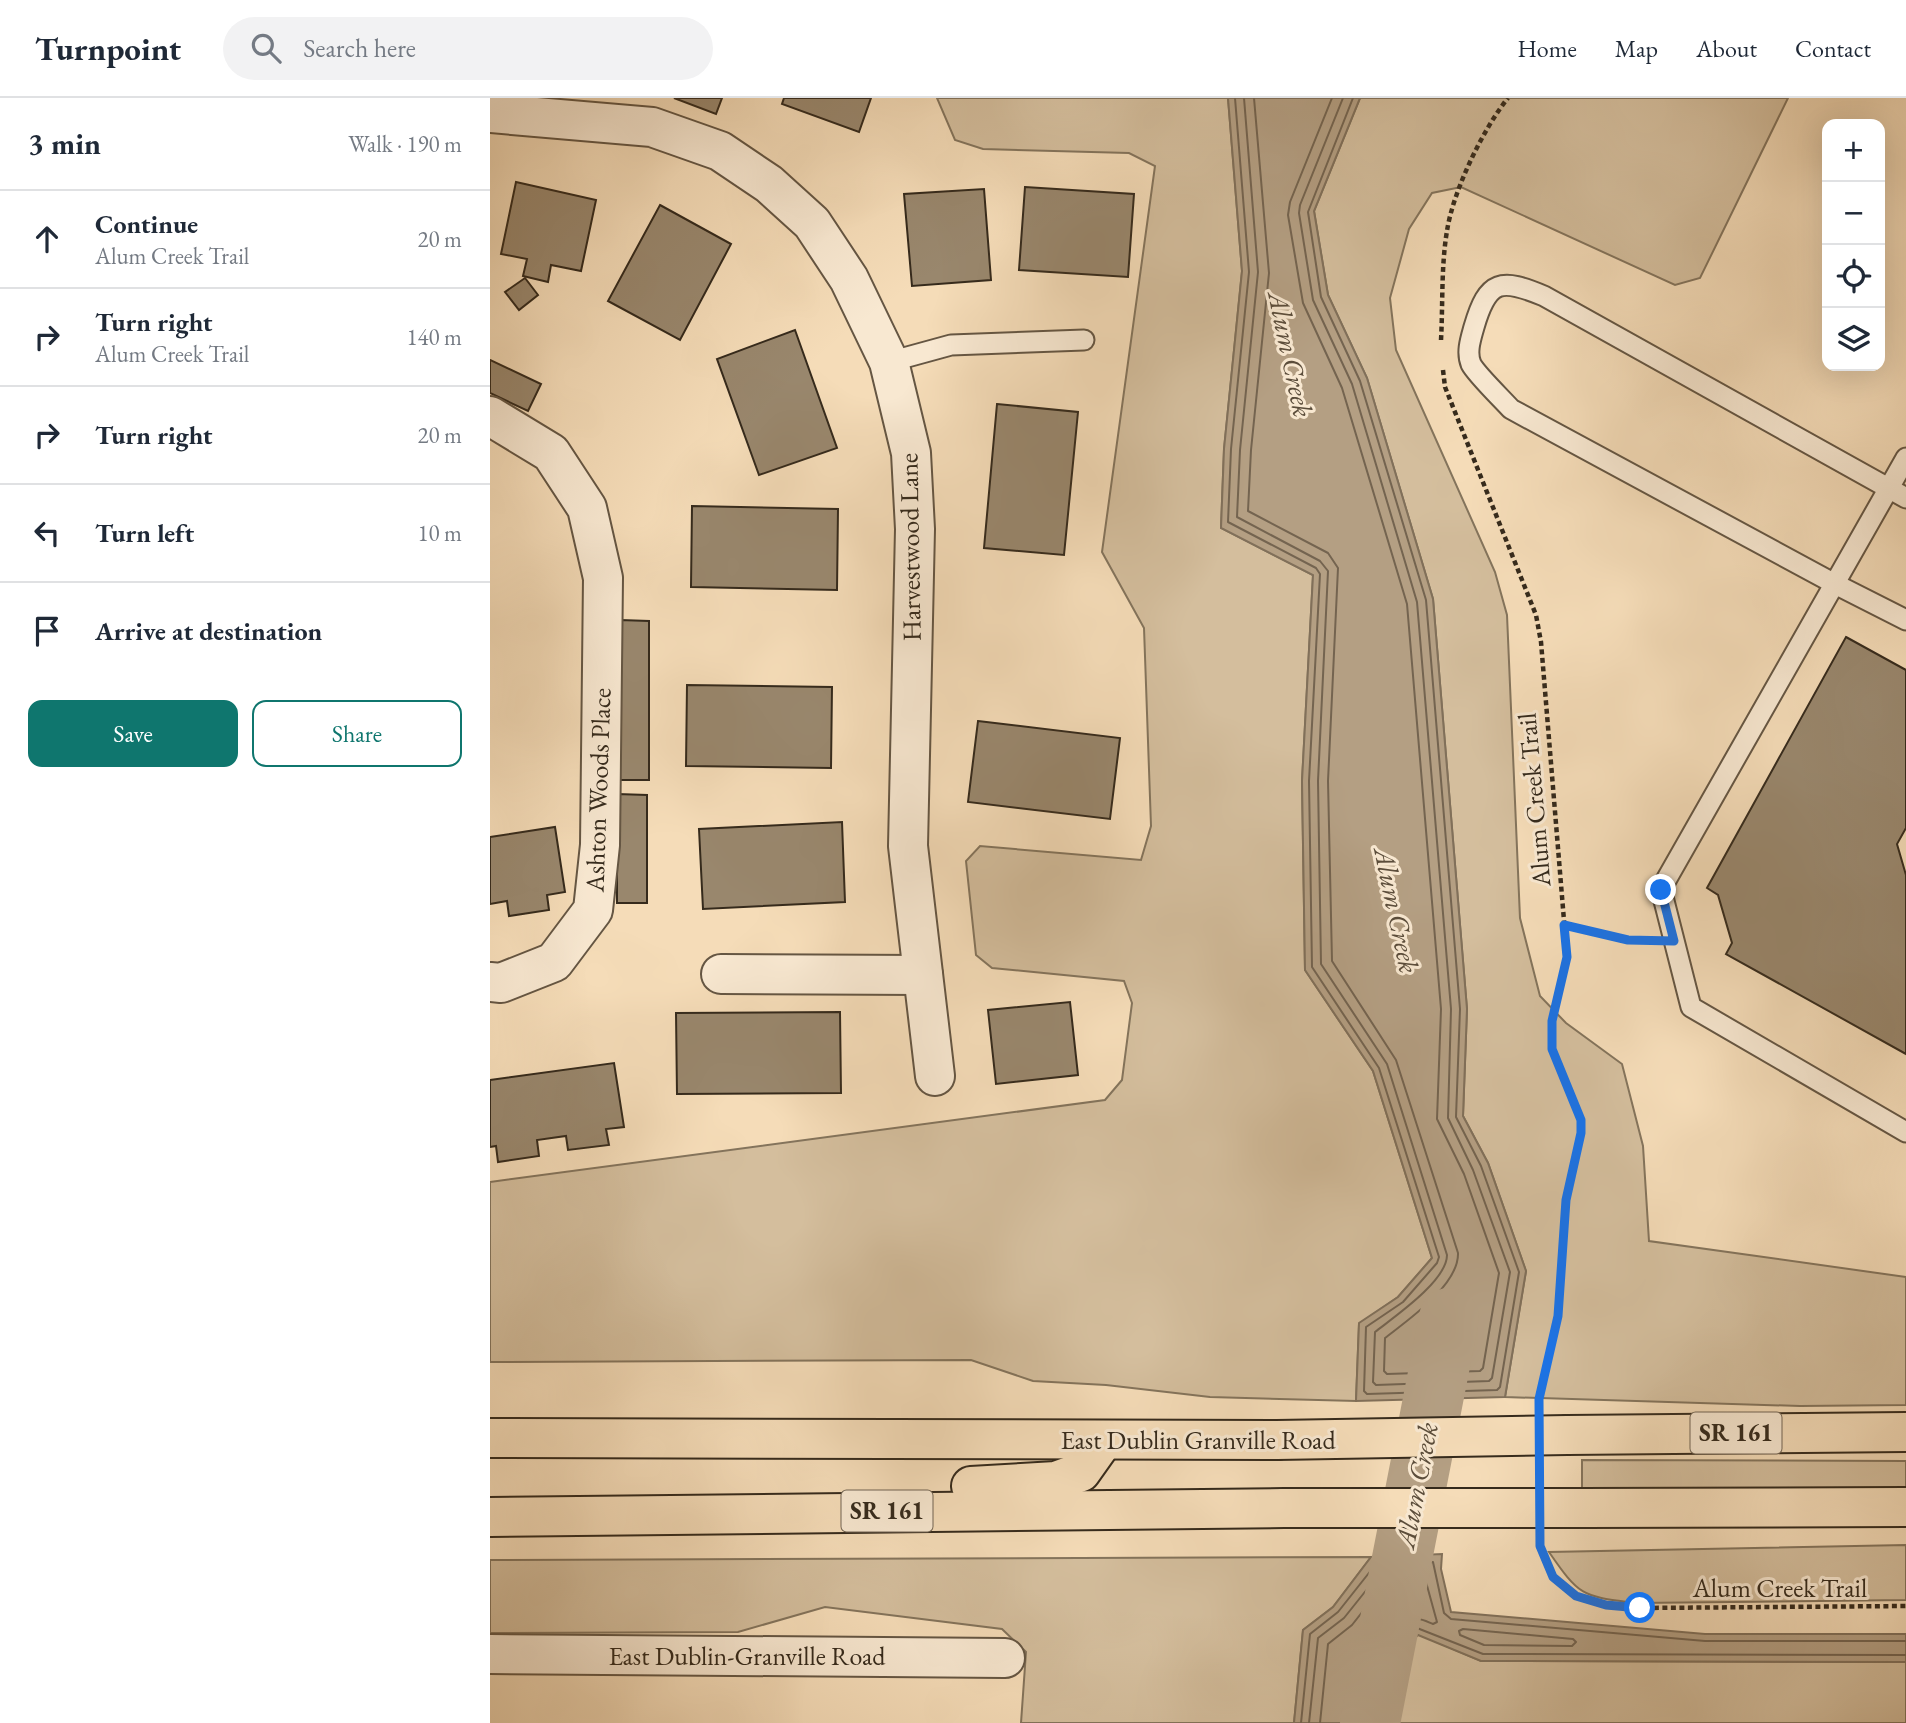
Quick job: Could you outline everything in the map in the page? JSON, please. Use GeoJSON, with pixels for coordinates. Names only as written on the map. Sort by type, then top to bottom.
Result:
{"type":"FeatureCollection","features":[{"type":"Feature","properties":{"kind":"main road","name":"East Dublin Granville Road"},"geometry":{"type":"LineString","coordinates":[[490,1438],[1277,1440],[1553,1424],[1906,1432]]}},
{"type":"Feature","properties":{"kind":"main road"},"geometry":{"type":"LineString","coordinates":[[754,1513],[865,1492],[1056,1481],[1081,1472],[1103,1441]]}},
{"type":"Feature","properties":{"kind":"main road","name":"SR 161"},"geometry":{"type":"LineString","coordinates":[[490,1517],[1284,1508],[1906,1507]]}},
{"type":"Feature","properties":{"kind":"street","name":"Harvestwood Lane"},"geometry":{"type":"LineString","coordinates":[[490,113],[572,108],[652,127],[720,151],[769,184],[812,223],[849,279],[889,362],[911,453],[915,529],[908,846],[935,1076]]}},
{"type":"Feature","properties":{"kind":"street","name":"Ashton Woods Place"},"geometry":{"type":"LineString","coordinates":[[490,416],[551,453],[587,508],[603,578],[600,845],[593,910],[554,962],[501,983],[490,982]]}},
{"type":"Feature","properties":{"kind":"street"},"geometry":{"type":"LineString","coordinates":[[721,974],[923,975]]}},
{"type":"Feature","properties":{"kind":"street","name":"East Dublin-Granville Road"},"geometry":{"type":"LineString","coordinates":[[490,1654],[1005,1658]]}},
{"type":"Feature","properties":{"kind":"lane"},"geometry":{"type":"LineString","coordinates":[[1898,493],[1544,296],[1516,284],[1496,287],[1481,302],[1469,343],[1471,364],[1511,409],[1906,620]]}},
{"type":"Feature","properties":{"kind":"lane"},"geometry":{"type":"LineString","coordinates":[[889,362],[951,345],[1084,340]]}},
{"type":"Feature","properties":{"kind":"lane"},"geometry":{"type":"LineString","coordinates":[[1906,458],[1898,493],[1835,584],[1661,890],[1690,1007],[1906,1132]]}},
{"type":"Feature","properties":{"kind":"path"},"geometry":{"type":"LineString","coordinates":[[1441,340],[1447,230],[1458,190],[1495,115],[1508,98]]}},
{"type":"Feature","properties":{"kind":"path","name":"Alum Creek Trail"},"geometry":{"type":"LineString","coordinates":[[1442,365],[1445,387],[1536,615],[1541,642],[1567,957],[1552,1021],[1552,1049],[1581,1120],[1581,1133],[1566,1200],[1558,1316],[1539,1399],[1553,1424]]}},
{"type":"Feature","properties":{"kind":"path"},"geometry":{"type":"LineString","coordinates":[[1564,925],[1628,940],[1674,941]]}},
{"type":"Feature","properties":{"kind":"path","name":"Alum Creek Trail"},"geometry":{"type":"LineString","coordinates":[[1539,1533],[1540,1546],[1553,1577],[1576,1596],[1606,1605],[1640,1608],[1906,1606]]}},
{"type":"Feature","properties":{"kind":"shaded area"},"geometry":{"type":"Polygon","coordinates":[[[937,98],[1228,98],[1242,271],[1224,449],[1221,528],[1313,575],[1302,781],[1305,970],[1373,1071],[1432,1258],[1398,1297],[1359,1324],[1356,1401],[1210,1397],[1106,1385],[1033,1381],[971,1360],[490,1362],[490,1182],[1105,1100],[1122,1080],[1132,1003],[1124,981],[992,968],[976,955],[966,861],[980,846],[1141,860],[1151,826],[1144,628],[1102,552],[1155,166],[1129,153],[983,149],[955,140],[937,98]]]}},
{"type":"Feature","properties":{"kind":"shaded area"},"geometry":{"type":"Polygon","coordinates":[[[1360,98],[1788,98],[1700,278],[1675,285],[1461,187],[1432,193],[1409,229],[1390,298],[1396,350],[1495,572],[1507,615],[1520,918],[1540,996],[1566,1023],[1622,1064],[1643,1146],[1649,1241],[1906,1277],[1906,1405],[1800,1406],[1505,1397],[1526,1271],[1488,1163],[1463,1116],[1467,1009],[1433,599],[1367,378],[1328,295],[1314,211],[1360,98]]]}},
{"type":"Feature","properties":{"kind":"shaded area"},"geometry":{"type":"Polygon","coordinates":[[[1582,1460],[1906,1461],[1906,1491],[1582,1491],[1582,1460]]]}},
{"type":"Feature","properties":{"kind":"shaded area"},"geometry":{"type":"Polygon","coordinates":[[[1906,1545],[1906,1600],[1617,1601],[1584,1592],[1568,1578],[1549,1552],[1906,1545]]]}},
{"type":"Feature","properties":{"kind":"shaded area"},"geometry":{"type":"Polygon","coordinates":[[[1371,1557],[1333,1607],[1303,1630],[1294,1723],[1021,1723],[1026,1652],[1002,1629],[825,1607],[738,1632],[490,1633],[490,1560],[1371,1557]]]}},
{"type":"Feature","properties":{"kind":"shaded area"},"geometry":{"type":"Polygon","coordinates":[[[1418,1634],[1481,1661],[1906,1662],[1906,1723],[1379,1723],[1387,1665],[1418,1634]]]}},
{"type":"Feature","properties":{"kind":"water"},"geometry":{"type":"Polygon","coordinates":[[[1228,98],[1360,98],[1314,211],[1328,295],[1367,378],[1433,599],[1467,1009],[1463,1116],[1488,1163],[1526,1271],[1505,1397],[1356,1401],[1359,1323],[1398,1297],[1432,1258],[1373,1071],[1305,970],[1302,781],[1313,575],[1221,528],[1224,449],[1242,271],[1228,98]]]}},
{"type":"Feature","properties":{"kind":"water"},"geometry":{"type":"Polygon","coordinates":[[[1442,1554],[1441,1569],[1451,1612],[1705,1634],[1906,1634],[1906,1662],[1481,1661],[1418,1635],[1387,1665],[1379,1723],[1294,1723],[1303,1630],[1333,1607],[1371,1557],[1442,1554]]]}},
{"type":"Feature","properties":{"kind":"building"},"geometry":{"type":"Polygon","coordinates":[[[674,98],[722,98],[716,114],[674,98]]]}},
{"type":"Feature","properties":{"kind":"building"},"geometry":{"type":"Polygon","coordinates":[[[784,98],[871,98],[859,132],[782,104],[784,98]]]}},
{"type":"Feature","properties":{"kind":"building"},"geometry":{"type":"Polygon","coordinates":[[[516,182],[596,200],[581,271],[551,265],[548,282],[523,276],[527,259],[501,254],[516,182]]]}},
{"type":"Feature","properties":{"kind":"building"},"geometry":{"type":"Polygon","coordinates":[[[1025,187],[1134,194],[1128,277],[1019,270],[1025,187]]]}},
{"type":"Feature","properties":{"kind":"building"},"geometry":{"type":"Polygon","coordinates":[[[984,189],[991,280],[912,286],[904,194],[984,189]]]}},
{"type":"Feature","properties":{"kind":"building"},"geometry":{"type":"Polygon","coordinates":[[[660,205],[731,244],[680,340],[608,301],[660,205]]]}},
{"type":"Feature","properties":{"kind":"building"},"geometry":{"type":"Polygon","coordinates":[[[525,278],[538,295],[519,310],[505,292],[525,278]]]}},
{"type":"Feature","properties":{"kind":"building"},"geometry":{"type":"Polygon","coordinates":[[[795,330],[837,448],[759,475],[717,359],[795,330]]]}},
{"type":"Feature","properties":{"kind":"building"},"geometry":{"type":"Polygon","coordinates":[[[490,360],[541,384],[528,411],[490,393],[490,360]]]}},
{"type":"Feature","properties":{"kind":"building"},"geometry":{"type":"Polygon","coordinates":[[[997,404],[1078,412],[1064,555],[984,548],[997,404]]]}},
{"type":"Feature","properties":{"kind":"building"},"geometry":{"type":"Polygon","coordinates":[[[692,506],[838,509],[837,590],[691,587],[692,506]]]}},
{"type":"Feature","properties":{"kind":"building"},"geometry":{"type":"Polygon","coordinates":[[[620,620],[649,621],[649,780],[619,780],[620,620]]]}},
{"type":"Feature","properties":{"kind":"building"},"geometry":{"type":"Polygon","coordinates":[[[1846,637],[1906,670],[1906,828],[1897,844],[1906,875],[1906,1054],[1726,954],[1732,943],[1718,895],[1707,888],[1846,637]]]}},
{"type":"Feature","properties":{"kind":"building"},"geometry":{"type":"Polygon","coordinates":[[[687,685],[832,687],[831,768],[686,766],[687,685]]]}},
{"type":"Feature","properties":{"kind":"building"},"geometry":{"type":"Polygon","coordinates":[[[978,721],[1120,738],[1110,819],[968,802],[978,721]]]}},
{"type":"Feature","properties":{"kind":"building"},"geometry":{"type":"Polygon","coordinates":[[[617,794],[647,795],[647,903],[617,903],[617,794]]]}},
{"type":"Feature","properties":{"kind":"building"},"geometry":{"type":"Polygon","coordinates":[[[842,822],[845,902],[703,909],[699,829],[842,822]]]}},
{"type":"Feature","properties":{"kind":"building"},"geometry":{"type":"Polygon","coordinates":[[[555,827],[565,892],[547,895],[549,910],[509,916],[507,901],[490,904],[490,837],[555,827]]]}},
{"type":"Feature","properties":{"kind":"building"},"geometry":{"type":"Polygon","coordinates":[[[1070,1002],[1078,1075],[996,1084],[988,1010],[1070,1002]]]}},
{"type":"Feature","properties":{"kind":"building"},"geometry":{"type":"Polygon","coordinates":[[[840,1012],[841,1093],[677,1094],[676,1013],[840,1012]]]}},
{"type":"Feature","properties":{"kind":"building"},"geometry":{"type":"Polygon","coordinates":[[[614,1063],[624,1127],[606,1129],[609,1145],[568,1150],[566,1136],[537,1140],[539,1156],[498,1162],[496,1146],[490,1147],[490,1080],[614,1063]]]}},
{"type":"Feature","properties":{"kind":"waterway","name":"Alum Creek"},"geometry":{"type":"LineString","coordinates":[[1370,1723],[1449,1318]]}},
{"type":"Feature","properties":{"kind":"route"},"geometry":{"type":"LineString","coordinates":[[1640,1608],[1606,1605],[1576,1596],[1553,1577],[1540,1546],[1539,1399],[1558,1316],[1566,1200],[1581,1133],[1581,1120],[1552,1049],[1552,1021],[1567,957],[1564,925],[1628,940],[1674,941],[1661,890]]}}]}
